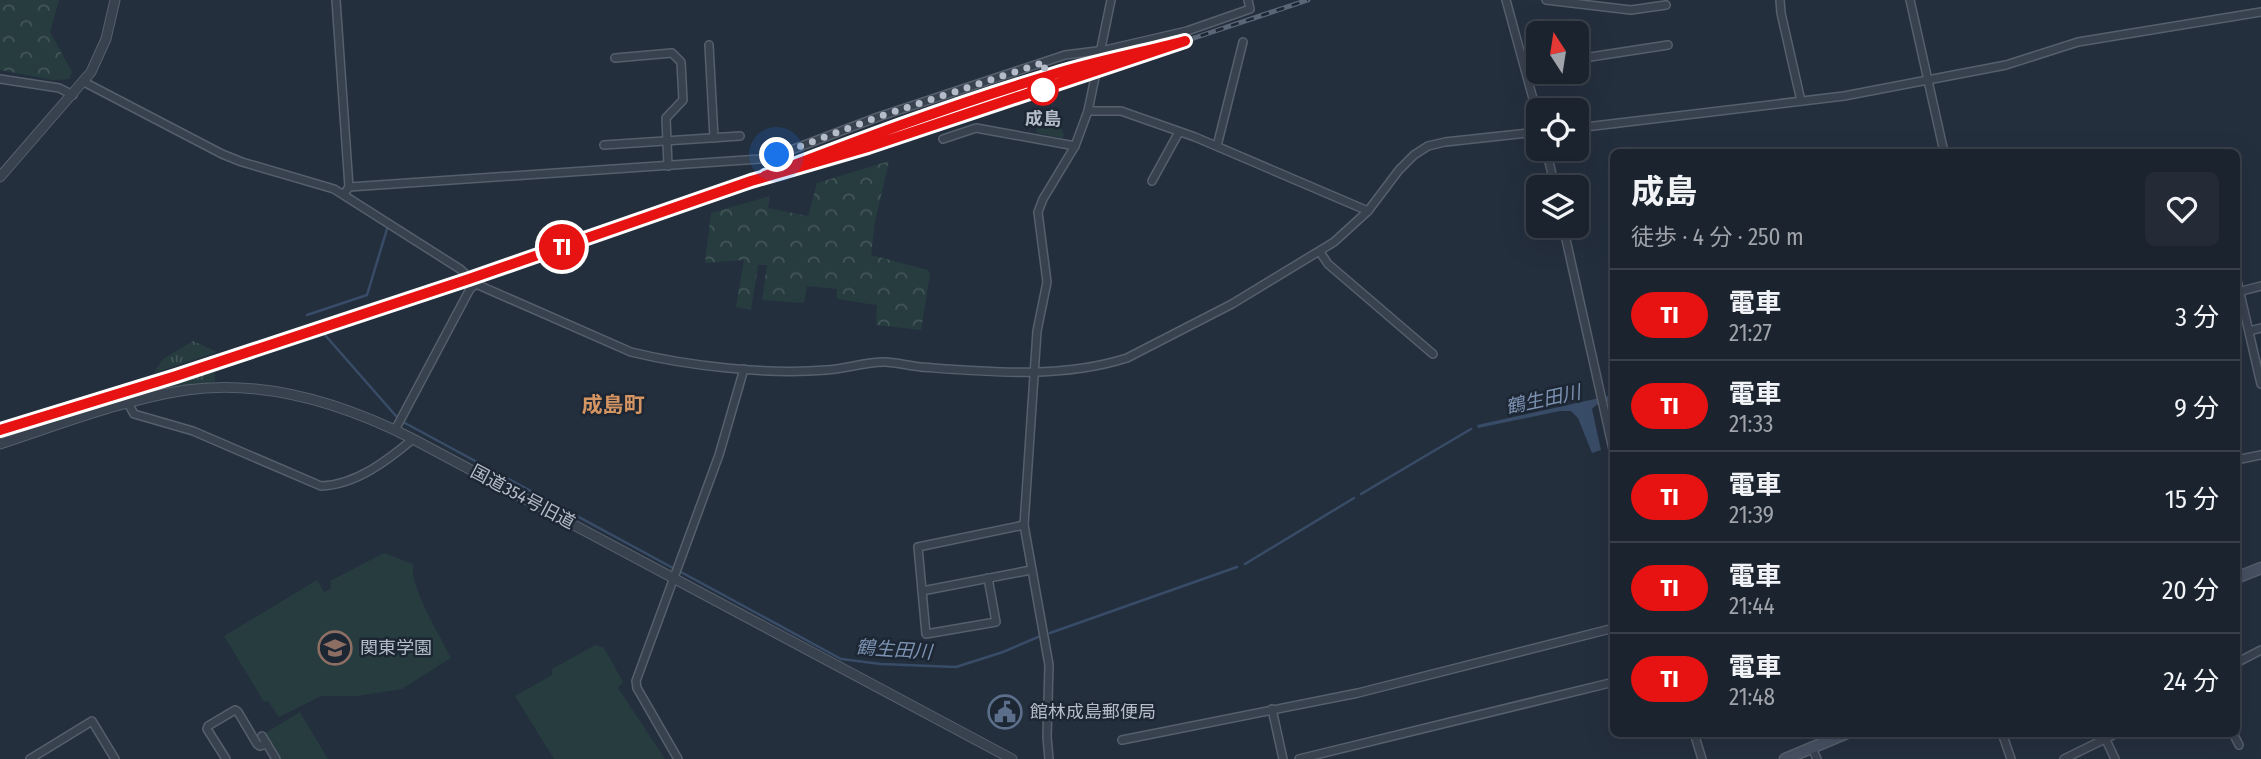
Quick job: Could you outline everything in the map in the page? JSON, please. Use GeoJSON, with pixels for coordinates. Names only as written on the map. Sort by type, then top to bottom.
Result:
{"type":"FeatureCollection","features":[{"type":"Feature","properties":{"kind":"main road"},"geometry":{"type":"LineString","coordinates":[[2240,576],[2261,568]]}},
{"type":"Feature","properties":{"kind":"main road"},"geometry":{"type":"LineString","coordinates":[[1785,759],[1814,753],[1840,737]]}},
{"type":"Feature","properties":{"kind":"street"},"geometry":{"type":"LineString","coordinates":[[0,177],[84,82],[102,49],[115,0]]}},
{"type":"Feature","properties":{"kind":"street"},"geometry":{"type":"LineString","coordinates":[[335,0],[346,191]]}},
{"type":"Feature","properties":{"kind":"street"},"geometry":{"type":"LineString","coordinates":[[1049,759],[1049,665],[1024,525],[1033,373],[1037,331],[1047,282],[1038,212],[1075,146],[1088,111],[1111,0]]}},
{"type":"Feature","properties":{"kind":"street"},"geometry":{"type":"LineString","coordinates":[[84,82],[243,162],[346,191],[742,161],[778,155],[878,117],[1072,53],[1187,31],[1250,9],[1248,0]]}},
{"type":"Feature","properties":{"kind":"street"},"geometry":{"type":"LineString","coordinates":[[1546,0],[1604,3],[1631,10],[1666,5]]}},
{"type":"Feature","properties":{"kind":"street"},"geometry":{"type":"LineString","coordinates":[[1780,0],[1801,101]]}},
{"type":"Feature","properties":{"kind":"street"},"geometry":{"type":"LineString","coordinates":[[1910,0],[1943,149]]}},
{"type":"Feature","properties":{"kind":"street"},"geometry":{"type":"LineString","coordinates":[[1509,1],[1533,98]]}},
{"type":"Feature","properties":{"kind":"street"},"geometry":{"type":"LineString","coordinates":[[1589,127],[1844,96],[2006,65],[2078,41],[2261,12]]}},
{"type":"Feature","properties":{"kind":"street"},"geometry":{"type":"LineString","coordinates":[[1217,146],[1243,42]]}},
{"type":"Feature","properties":{"kind":"street"},"geometry":{"type":"LineString","coordinates":[[709,45],[714,138]]}},
{"type":"Feature","properties":{"kind":"street"},"geometry":{"type":"LineString","coordinates":[[1589,57],[1668,45]]}},
{"type":"Feature","properties":{"kind":"street"},"geometry":{"type":"LineString","coordinates":[[615,58],[672,53],[681,62],[683,100],[666,118],[668,166]]}},
{"type":"Feature","properties":{"kind":"street"},"geometry":{"type":"LineString","coordinates":[[0,79],[59,88],[73,95]]}},
{"type":"Feature","properties":{"kind":"street"},"geometry":{"type":"LineString","coordinates":[[1088,111],[1121,111],[1217,146],[1368,211]]}},
{"type":"Feature","properties":{"kind":"street"},"geometry":{"type":"LineString","coordinates":[[943,139],[975,128],[1075,146]]}},
{"type":"Feature","properties":{"kind":"street"},"geometry":{"type":"LineString","coordinates":[[1152,181],[1179,132]]}},
{"type":"Feature","properties":{"kind":"street"},"geometry":{"type":"LineString","coordinates":[[346,191],[460,269],[476,284],[631,352],[744,369],[825,370],[884,362],[919,367],[1033,373],[1127,358],[1232,303],[1320,252],[1345,234],[1368,211],[1399,170],[1428,146],[1526,133]]}},
{"type":"Feature","properties":{"kind":"street"},"geometry":{"type":"LineString","coordinates":[[604,145],[740,136]]}},
{"type":"Feature","properties":{"kind":"street"},"geometry":{"type":"LineString","coordinates":[[1566,238],[1610,436]]}},
{"type":"Feature","properties":{"kind":"street"},"geometry":{"type":"LineString","coordinates":[[1320,252],[1328,264],[1433,354]]}},
{"type":"Feature","properties":{"kind":"street"},"geometry":{"type":"LineString","coordinates":[[395,430],[470,289],[476,284]]}},
{"type":"Feature","properties":{"kind":"street"},"geometry":{"type":"LineString","coordinates":[[2240,291],[2261,286]]}},
{"type":"Feature","properties":{"kind":"street"},"geometry":{"type":"LineString","coordinates":[[2240,299],[2261,384]]}},
{"type":"Feature","properties":{"kind":"street"},"geometry":{"type":"LineString","coordinates":[[2249,331],[2261,328]]}},
{"type":"Feature","properties":{"kind":"street"},"geometry":{"type":"LineString","coordinates":[[678,759],[637,688],[636,681],[719,455],[744,369]]}},
{"type":"Feature","properties":{"kind":"street","name":"国道354号旧道"},"geometry":{"type":"LineString","coordinates":[[0,444],[128,403],[201,389],[260,391],[320,400],[350,410],[414,439],[1012,759]]}},
{"type":"Feature","properties":{"kind":"street"},"geometry":{"type":"LineString","coordinates":[[128,403],[134,414],[193,431],[321,486],[336,486],[388,461],[414,439]]}},
{"type":"Feature","properties":{"kind":"street"},"geometry":{"type":"LineString","coordinates":[[2240,459],[2261,455]]}},
{"type":"Feature","properties":{"kind":"street"},"geometry":{"type":"LineString","coordinates":[[988,578],[996,622],[926,634],[918,547],[1024,525]]}},
{"type":"Feature","properties":{"kind":"street"},"geometry":{"type":"LineString","coordinates":[[922,592],[1031,570]]}},
{"type":"Feature","properties":{"kind":"street"},"geometry":{"type":"LineString","coordinates":[[1122,740],[1358,693],[1610,629]]}},
{"type":"Feature","properties":{"kind":"street"},"geometry":{"type":"LineString","coordinates":[[2240,661],[2261,650]]}},
{"type":"Feature","properties":{"kind":"street"},"geometry":{"type":"LineString","coordinates":[[1299,759],[1610,683]]}},
{"type":"Feature","properties":{"kind":"street"},"geometry":{"type":"LineString","coordinates":[[1272,709],[1283,759]]}},
{"type":"Feature","properties":{"kind":"street"},"geometry":{"type":"LineString","coordinates":[[226,759],[208,726],[235,710],[257,744],[267,744]]}},
{"type":"Feature","properties":{"kind":"street"},"geometry":{"type":"LineString","coordinates":[[30,759],[92,721],[114,759]]}},
{"type":"Feature","properties":{"kind":"street"},"geometry":{"type":"LineString","coordinates":[[262,736],[276,759]]}},
{"type":"Feature","properties":{"kind":"street"},"geometry":{"type":"LineString","coordinates":[[1695,737],[1702,759]]}},
{"type":"Feature","properties":{"kind":"street"},"geometry":{"type":"LineString","coordinates":[[2003,737],[2011,759]]}},
{"type":"Feature","properties":{"kind":"street"},"geometry":{"type":"LineString","coordinates":[[2064,759],[2111,737]]}},
{"type":"Feature","properties":{"kind":"street"},"geometry":{"type":"LineString","coordinates":[[2235,737],[2239,745]]}},
{"type":"Feature","properties":{"kind":"street"},"geometry":{"type":"LineString","coordinates":[[2106,740],[2115,759]]}},
{"type":"Feature","properties":{"kind":"green space"},"geometry":{"type":"Polygon","coordinates":[[[0,0],[59,0],[50,32],[72,72],[69,79],[53,80],[0,70],[0,0]]]}},
{"type":"Feature","properties":{"kind":"green space"},"geometry":{"type":"Polygon","coordinates":[[[1056,113],[1064,136],[1062,138],[1037,133],[1036,124],[1056,113]]]}},
{"type":"Feature","properties":{"kind":"green space"},"geometry":{"type":"Polygon","coordinates":[[[889,161],[875,222],[871,255],[928,270],[930,274],[921,330],[876,325],[877,305],[837,299],[837,289],[807,286],[804,303],[762,300],[767,265],[758,265],[751,310],[736,307],[744,260],[705,263],[711,213],[770,196],[768,208],[808,216],[817,183],[889,161]]]}},
{"type":"Feature","properties":{"kind":"green space"},"geometry":{"type":"Polygon","coordinates":[[[193,341],[217,352],[154,373],[163,359],[193,341]]]}},
{"type":"Feature","properties":{"kind":"green space"},"geometry":{"type":"Polygon","coordinates":[[[215,368],[215,382],[160,390],[113,401],[215,368]]]}},
{"type":"Feature","properties":{"kind":"green space"},"geometry":{"type":"Polygon","coordinates":[[[384,553],[413,564],[413,574],[421,599],[451,658],[402,689],[357,696],[321,696],[279,717],[268,701],[264,702],[224,636],[317,580],[324,592],[331,589],[330,581],[384,553]]]}},
{"type":"Feature","properties":{"kind":"green space"},"geometry":{"type":"Polygon","coordinates":[[[595,645],[604,648],[623,682],[618,688],[665,759],[554,759],[515,696],[552,675],[552,669],[595,645]]]}},
{"type":"Feature","properties":{"kind":"green space"},"geometry":{"type":"Polygon","coordinates":[[[300,712],[328,759],[281,759],[265,733],[300,712]]]}},
{"type":"Feature","properties":{"kind":"water"},"geometry":{"type":"Polygon","coordinates":[[[1610,396],[1610,402],[1596,405],[1592,409],[1601,450],[1592,453],[1578,418],[1571,411],[1478,428],[1477,425],[1610,396]]]}},
{"type":"Feature","properties":{"kind":"waterway","name":"鶴生田川"},"geometry":{"type":"LineString","coordinates":[[307,315],[367,295],[387,229]]}},
{"type":"Feature","properties":{"kind":"waterway","name":"鶴生田川"},"geometry":{"type":"LineString","coordinates":[[325,335],[396,416]]}},
{"type":"Feature","properties":{"kind":"waterway","name":"鶴生田川"},"geometry":{"type":"LineString","coordinates":[[405,423],[673,568]]}},
{"type":"Feature","properties":{"kind":"waterway","name":"鶴生田川"},"geometry":{"type":"LineString","coordinates":[[1361,494],[1471,429]]}},
{"type":"Feature","properties":{"kind":"waterway","name":"鶴生田川"},"geometry":{"type":"LineString","coordinates":[[1245,564],[1354,498]]}},
{"type":"Feature","properties":{"kind":"waterway","name":"鶴生田川"},"geometry":{"type":"LineString","coordinates":[[1050,633],[1237,567]]}},
{"type":"Feature","properties":{"kind":"waterway","name":"鶴生田川"},"geometry":{"type":"LineString","coordinates":[[681,572],[841,659],[881,664],[956,667],[1038,637]]}},
{"type":"Feature","properties":{"kind":"railway"},"geometry":{"type":"LineString","coordinates":[[0,429],[93,402],[469,279],[705,198],[896,126],[1023,84],[1185,41],[1308,0]]}},
{"type":"Feature","properties":{"kind":"railway"},"geometry":{"type":"LineString","coordinates":[[858,150],[1101,71]]}},
{"type":"Feature","properties":{"kind":"train","name":"TI"},"geometry":{"type":"LineString","coordinates":[[0,430],[176,376],[469,279],[751,181],[868,147],[1185,41],[1023,83],[895,126],[765,176]]}},
{"type":"Feature","properties":{"kind":"place","name":"成島"},"geometry":{"type":"Point","coordinates":[1043,90]}},
{"type":"Feature","properties":{"kind":"place","name":"関東学園"},"geometry":{"type":"Point","coordinates":[335,648]}},
{"type":"Feature","properties":{"kind":"place","name":"館林成島郵便局"},"geometry":{"type":"Point","coordinates":[1005,712]}},
{"type":"Feature","properties":{"kind":"district","name":"成島町"},"geometry":{"type":"Point","coordinates":[613,405]}},
{"type":"Feature","properties":{"kind":"route"},"geometry":{"type":"LineString","coordinates":[[777,155],[878,117],[1045,62],[1043,90]]}}]}
